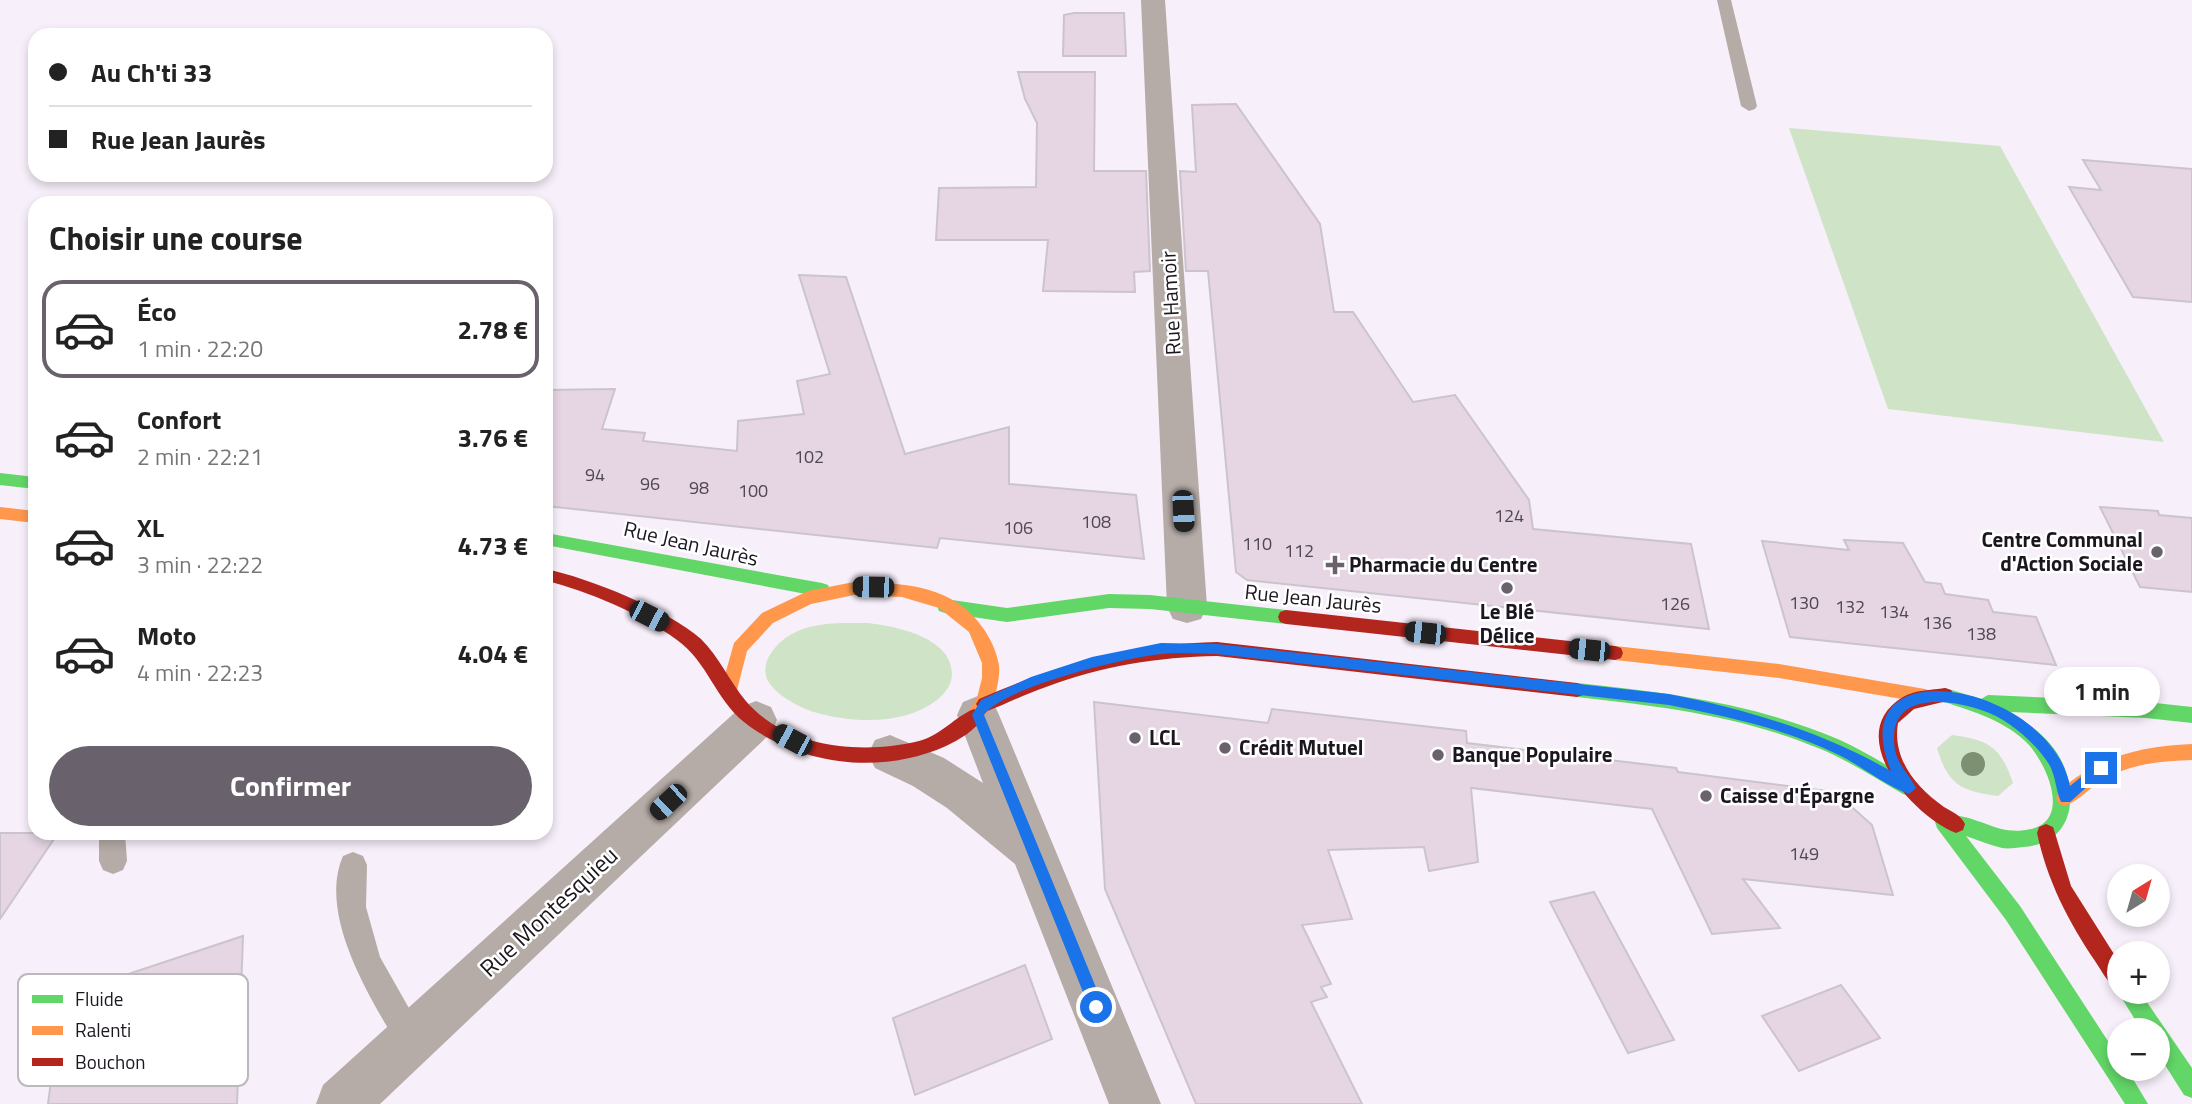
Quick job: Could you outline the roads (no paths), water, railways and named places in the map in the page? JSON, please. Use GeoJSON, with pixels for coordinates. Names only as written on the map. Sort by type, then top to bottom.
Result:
{"type":"FeatureCollection","features":[{"type":"Feature","properties":{"kind":"main road"},"geometry":{"type":"LineString","coordinates":[[0,479],[28,482]]}},
{"type":"Feature","properties":{"kind":"main road"},"geometry":{"type":"LineString","coordinates":[[0,513],[28,516]]}},
{"type":"Feature","properties":{"kind":"main road","name":"Rue Jean Jaurès"},"geometry":{"type":"LineString","coordinates":[[553,540],[610,547],[750,580],[827,591]]}},
{"type":"Feature","properties":{"kind":"main road"},"geometry":{"type":"LineString","coordinates":[[553,576],[576,580],[598,588],[679,632],[698,647],[743,704],[792,740],[826,752],[890,754],[940,740],[981,709],[1042,678],[1092,663],[1161,649],[1217,649],[1669,700],[1714,709],[1822,741],[1909,788],[1938,815],[2006,903],[2137,1104]]}},
{"type":"Feature","properties":{"kind":"main road","name":"Rue Jean Jaurès"},"geometry":{"type":"LineString","coordinates":[[743,704],[729,670],[737,651],[761,624],[795,602],[827,591],[857,587],[889,589],[921,596],[946,606],[1007,615],[1109,601],[1187,607],[1779,671],[1925,696]]}},
{"type":"Feature","properties":{"kind":"main road","name":"Rue Jean Jaurès"},"geometry":{"type":"LineString","coordinates":[[946,606],[973,627],[986,647],[992,670],[992,684],[981,709]]}},
{"type":"Feature","properties":{"kind":"main road"},"geometry":{"type":"LineString","coordinates":[[1909,788],[1892,760],[1887,733],[1892,718],[1902,706],[1925,696],[1945,695],[2018,706],[2147,710],[2192,715]]}},
{"type":"Feature","properties":{"kind":"main road"},"geometry":{"type":"LineString","coordinates":[[1938,815],[1973,832],[1996,839],[2028,839],[2046,833],[2058,822],[2065,798],[2059,770],[2039,743],[2011,718],[1967,699]]}},
{"type":"Feature","properties":{"kind":"main road"},"geometry":{"type":"LineString","coordinates":[[2065,798],[2091,774],[2114,762],[2145,754],[2192,752]]}},
{"type":"Feature","properties":{"kind":"main road"},"geometry":{"type":"LineString","coordinates":[[2046,833],[2049,861],[2060,886],[2107,960]]}},
{"type":"Feature","properties":{"kind":"main road"},"geometry":{"type":"LineString","coordinates":[[2170,1054],[2192,1087]]}},
{"type":"Feature","properties":{"kind":"street","name":"Rue Hamoir"},"geometry":{"type":"LineString","coordinates":[[1153,0],[1187,607]]}},
{"type":"Feature","properties":{"kind":"street","name":"Rue Montesquieu"},"geometry":{"type":"LineString","coordinates":[[342,1104],[412,1040],[743,704]]}},
{"type":"Feature","properties":{"kind":"street"},"geometry":{"type":"LineString","coordinates":[[981,709],[1038,861],[1135,1104]]}},
{"type":"Feature","properties":{"kind":"street"},"geometry":{"type":"LineString","coordinates":[[890,754],[934,774],[964,793],[994,815],[1038,861]]}},
{"type":"Feature","properties":{"kind":"lane"},"geometry":{"type":"LineString","coordinates":[[1724,0],[1749,106]]}},
{"type":"Feature","properties":{"kind":"lane"},"geometry":{"type":"LineString","coordinates":[[113,840],[113,861]]}},
{"type":"Feature","properties":{"kind":"lane"},"geometry":{"type":"LineString","coordinates":[[353,865],[352,908],[367,963],[378,986],[412,1040]]}},
{"type":"Feature","properties":{"kind":"place","name":"Centre Communal d'Action Sociale"},"geometry":{"type":"Point","coordinates":[2157,552]}},
{"type":"Feature","properties":{"kind":"place","name":"Pharmacie du Centre"},"geometry":{"type":"Point","coordinates":[1335,565]}},
{"type":"Feature","properties":{"kind":"place","name":"Le Blé Délice"},"geometry":{"type":"Point","coordinates":[1507,588]}},
{"type":"Feature","properties":{"kind":"place","name":"LCL"},"geometry":{"type":"Point","coordinates":[1135,738]}},
{"type":"Feature","properties":{"kind":"place","name":"Crédit Mutuel"},"geometry":{"type":"Point","coordinates":[1225,748]}},
{"type":"Feature","properties":{"kind":"place","name":"Banque Populaire"},"geometry":{"type":"Point","coordinates":[1438,755]}},
{"type":"Feature","properties":{"kind":"place","name":"Caisse d'Épargne"},"geometry":{"type":"Point","coordinates":[1706,796]}}]}
